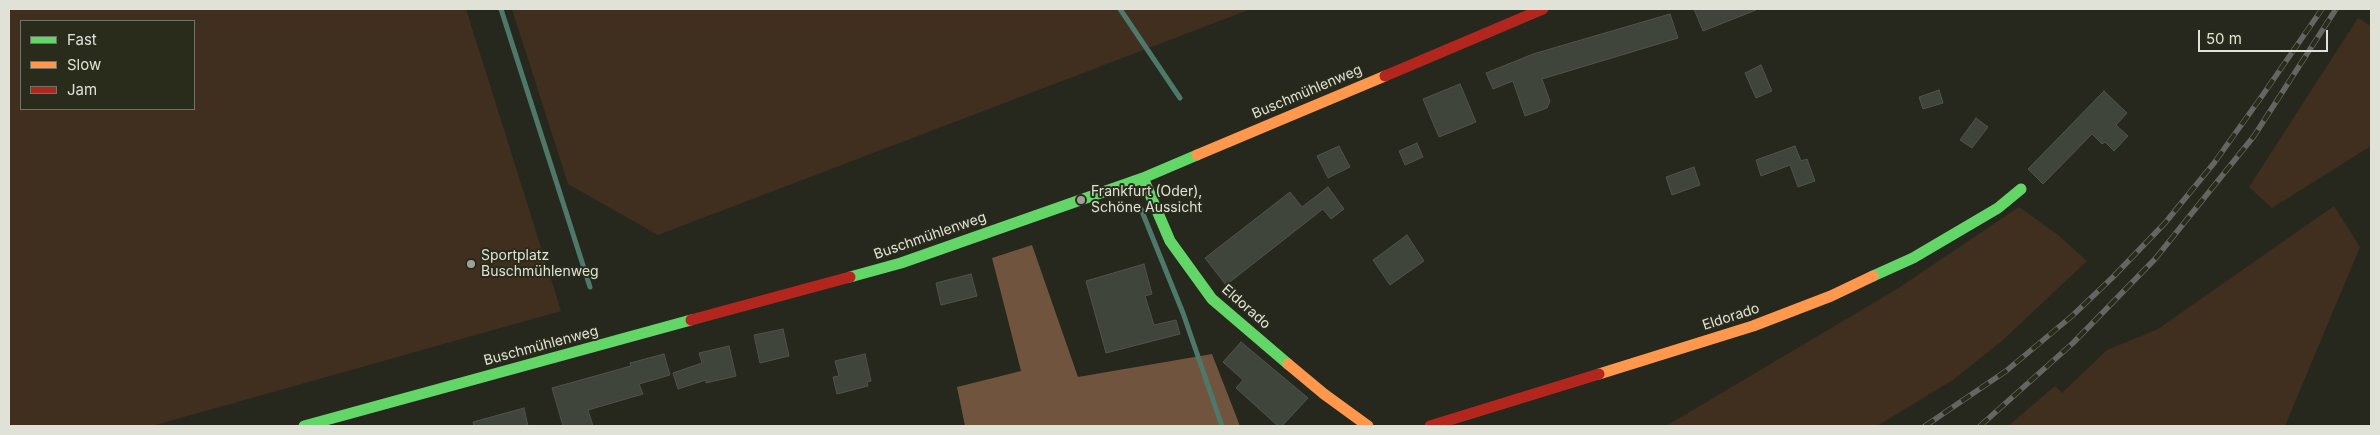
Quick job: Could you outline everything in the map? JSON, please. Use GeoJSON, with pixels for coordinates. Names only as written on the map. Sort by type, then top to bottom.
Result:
{"type":"FeatureCollection","features":[{"type":"Feature","properties":{"kind":"street","name":"Buschmühlenweg"},"geometry":{"type":"LineString","coordinates":[[304,426],[901,263],[1143,178],[1543,9]]}},
{"type":"Feature","properties":{"kind":"street","name":"Eldorado"},"geometry":{"type":"LineString","coordinates":[[1143,178],[1170,241],[1212,299],[1324,394],[1368,426]]}},
{"type":"Feature","properties":{"kind":"street","name":"Eldorado"},"geometry":{"type":"LineString","coordinates":[[1430,426],[1753,326],[1831,296],[1928,249],[1998,208],[2021,189]]}},
{"type":"Feature","properties":{"kind":"shaded area"},"geometry":{"type":"Polygon","coordinates":[[[9,9],[466,9],[561,311],[152,426],[9,426],[9,9]]]}},
{"type":"Feature","properties":{"kind":"shaded area"},"geometry":{"type":"Polygon","coordinates":[[[512,9],[1251,9],[658,235],[568,184],[512,9]]]}},
{"type":"Feature","properties":{"kind":"shaded area"},"geometry":{"type":"Polygon","coordinates":[[[2358,18],[2371,26],[2371,146],[2272,208],[2249,187],[2358,18]]]}},
{"type":"Feature","properties":{"kind":"shaded area"},"geometry":{"type":"Polygon","coordinates":[[[2334,206],[2360,247],[2285,426],[2008,426],[2055,386],[2062,393],[2107,350],[2158,329],[2334,206]]]}},
{"type":"Feature","properties":{"kind":"shaded area"},"geometry":{"type":"Polygon","coordinates":[[[2019,207],[2058,235],[2087,261],[2003,340],[1953,380],[1877,426],[1666,426],[1897,289],[2019,207]]]}},
{"type":"Feature","properties":{"kind":"shaded area"},"geometry":{"type":"Polygon","coordinates":[[[1032,245],[1078,377],[1212,354],[1240,426],[965,426],[957,387],[1021,371],[992,258],[1032,245]]]}},
{"type":"Feature","properties":{"kind":"building"},"geometry":{"type":"Polygon","coordinates":[[[1694,9],[1756,9],[1756,10],[1703,31],[1694,9]]]}},
{"type":"Feature","properties":{"kind":"building"},"geometry":{"type":"Polygon","coordinates":[[[1670,14],[1678,38],[1542,79],[1550,101],[1547,108],[1525,116],[1513,81],[1493,89],[1486,73],[1533,54],[1670,14]]]}},
{"type":"Feature","properties":{"kind":"building"},"geometry":{"type":"Polygon","coordinates":[[[1761,65],[1772,91],[1756,98],[1745,73],[1761,65]]]}},
{"type":"Feature","properties":{"kind":"building"},"geometry":{"type":"Polygon","coordinates":[[[1460,84],[1476,122],[1439,137],[1423,99],[1460,84]]]}},
{"type":"Feature","properties":{"kind":"building"},"geometry":{"type":"Polygon","coordinates":[[[1939,90],[1943,103],[1923,109],[1919,97],[1939,90]]]}},
{"type":"Feature","properties":{"kind":"building"},"geometry":{"type":"Polygon","coordinates":[[[2104,91],[2127,113],[2116,125],[2128,136],[2114,151],[2105,142],[2102,144],[2092,134],[2043,184],[2028,169],[2104,91]]]}},
{"type":"Feature","properties":{"kind":"building"},"geometry":{"type":"Polygon","coordinates":[[[1976,118],[1988,127],[1972,148],[1960,140],[1976,118]]]}},
{"type":"Feature","properties":{"kind":"building"},"geometry":{"type":"Polygon","coordinates":[[[1417,143],[1423,157],[1405,165],[1399,151],[1417,143]]]}},
{"type":"Feature","properties":{"kind":"building"},"geometry":{"type":"Polygon","coordinates":[[[1339,146],[1350,167],[1328,178],[1317,156],[1339,146]]]}},
{"type":"Feature","properties":{"kind":"building"},"geometry":{"type":"Polygon","coordinates":[[[1795,146],[1801,161],[1807,159],[1815,181],[1798,187],[1790,165],[1761,176],[1756,160],[1795,146]]]}},
{"type":"Feature","properties":{"kind":"building"},"geometry":{"type":"Polygon","coordinates":[[[1694,167],[1700,185],[1672,195],[1666,177],[1694,167]]]}},
{"type":"Feature","properties":{"kind":"building"},"geometry":{"type":"Polygon","coordinates":[[[1328,187],[1344,209],[1331,219],[1323,209],[1226,285],[1205,258],[1290,192],[1302,207],[1328,187]]]}},
{"type":"Feature","properties":{"kind":"building"},"geometry":{"type":"Polygon","coordinates":[[[1407,235],[1424,261],[1390,285],[1373,260],[1407,235]]]}},
{"type":"Feature","properties":{"kind":"building"},"geometry":{"type":"Polygon","coordinates":[[[1144,264],[1152,294],[1145,296],[1154,325],[1176,320],[1180,334],[1106,353],[1086,281],[1144,264]]]}},
{"type":"Feature","properties":{"kind":"building"},"geometry":{"type":"Polygon","coordinates":[[[971,274],[977,296],[941,305],[936,283],[971,274]]]}},
{"type":"Feature","properties":{"kind":"building"},"geometry":{"type":"Polygon","coordinates":[[[783,329],[789,356],[760,363],[754,335],[783,329]]]}},
{"type":"Feature","properties":{"kind":"building"},"geometry":{"type":"Polygon","coordinates":[[[1241,342],[1308,398],[1282,426],[1278,426],[1236,388],[1243,380],[1223,362],[1241,342]]]}},
{"type":"Feature","properties":{"kind":"building"},"geometry":{"type":"Polygon","coordinates":[[[729,346],[736,376],[706,383],[706,380],[678,389],[673,373],[702,363],[699,353],[729,346]]]}},
{"type":"Feature","properties":{"kind":"building"},"geometry":{"type":"Polygon","coordinates":[[[664,354],[670,375],[639,384],[643,394],[588,410],[593,426],[563,426],[552,388],[631,366],[630,363],[664,354]]]}},
{"type":"Feature","properties":{"kind":"building"},"geometry":{"type":"Polygon","coordinates":[[[865,354],[871,381],[867,382],[868,386],[837,394],[833,377],[839,376],[835,361],[865,354]]]}},
{"type":"Feature","properties":{"kind":"building"},"geometry":{"type":"Polygon","coordinates":[[[524,408],[528,426],[474,426],[473,422],[524,408]]]}},
{"type":"Feature","properties":{"kind":"waterway"},"geometry":{"type":"LineString","coordinates":[[501,9],[590,287]]}},
{"type":"Feature","properties":{"kind":"waterway"},"geometry":{"type":"LineString","coordinates":[[1120,9],[1180,98]]}},
{"type":"Feature","properties":{"kind":"waterway"},"geometry":{"type":"LineString","coordinates":[[1141,209],[1183,313],[1222,426]]}},
{"type":"Feature","properties":{"kind":"railway"},"geometry":{"type":"LineString","coordinates":[[1925,426],[2006,371],[2072,316],[2165,223],[2214,163],[2322,9]]}},
{"type":"Feature","properties":{"kind":"railway"},"geometry":{"type":"LineString","coordinates":[[1980,426],[2073,343],[2155,259],[2254,136],[2336,9]]}},
{"type":"Feature","properties":{"kind":"traffic: fast"},"geometry":{"type":"LineString","coordinates":[[850,277],[901,263],[1143,178],[1197,155]]}},
{"type":"Feature","properties":{"kind":"traffic: fast"},"geometry":{"type":"LineString","coordinates":[[1143,178],[1170,241],[1212,299],[1288,364]]}},
{"type":"Feature","properties":{"kind":"traffic: fast"},"geometry":{"type":"LineString","coordinates":[[1873,276],[1913,258],[1998,208],[2021,189]]}},
{"type":"Feature","properties":{"kind":"traffic: fast"},"geometry":{"type":"LineString","coordinates":[[304,426],[691,320]]}},
{"type":"Feature","properties":{"kind":"traffic: slow"},"geometry":{"type":"LineString","coordinates":[[1197,155],[1385,76]]}},
{"type":"Feature","properties":{"kind":"traffic: slow"},"geometry":{"type":"LineString","coordinates":[[1599,374],[1753,326],[1831,296],[1873,276]]}},
{"type":"Feature","properties":{"kind":"traffic: slow"},"geometry":{"type":"LineString","coordinates":[[1288,364],[1324,394],[1368,426]]}},
{"type":"Feature","properties":{"kind":"traffic: jam"},"geometry":{"type":"LineString","coordinates":[[1385,76],[1543,9]]}},
{"type":"Feature","properties":{"kind":"traffic: jam"},"geometry":{"type":"LineString","coordinates":[[691,320],[850,277]]}},
{"type":"Feature","properties":{"kind":"traffic: jam"},"geometry":{"type":"LineString","coordinates":[[1430,426],[1599,374]]}},
{"type":"Feature","properties":{"kind":"place","name":"Frankfurt (Oder), Schöne Aussicht"},"geometry":{"type":"Point","coordinates":[1081,200]}},
{"type":"Feature","properties":{"kind":"place","name":"Sportplatz Buschmühlenweg"},"geometry":{"type":"Point","coordinates":[471,264]}}]}
